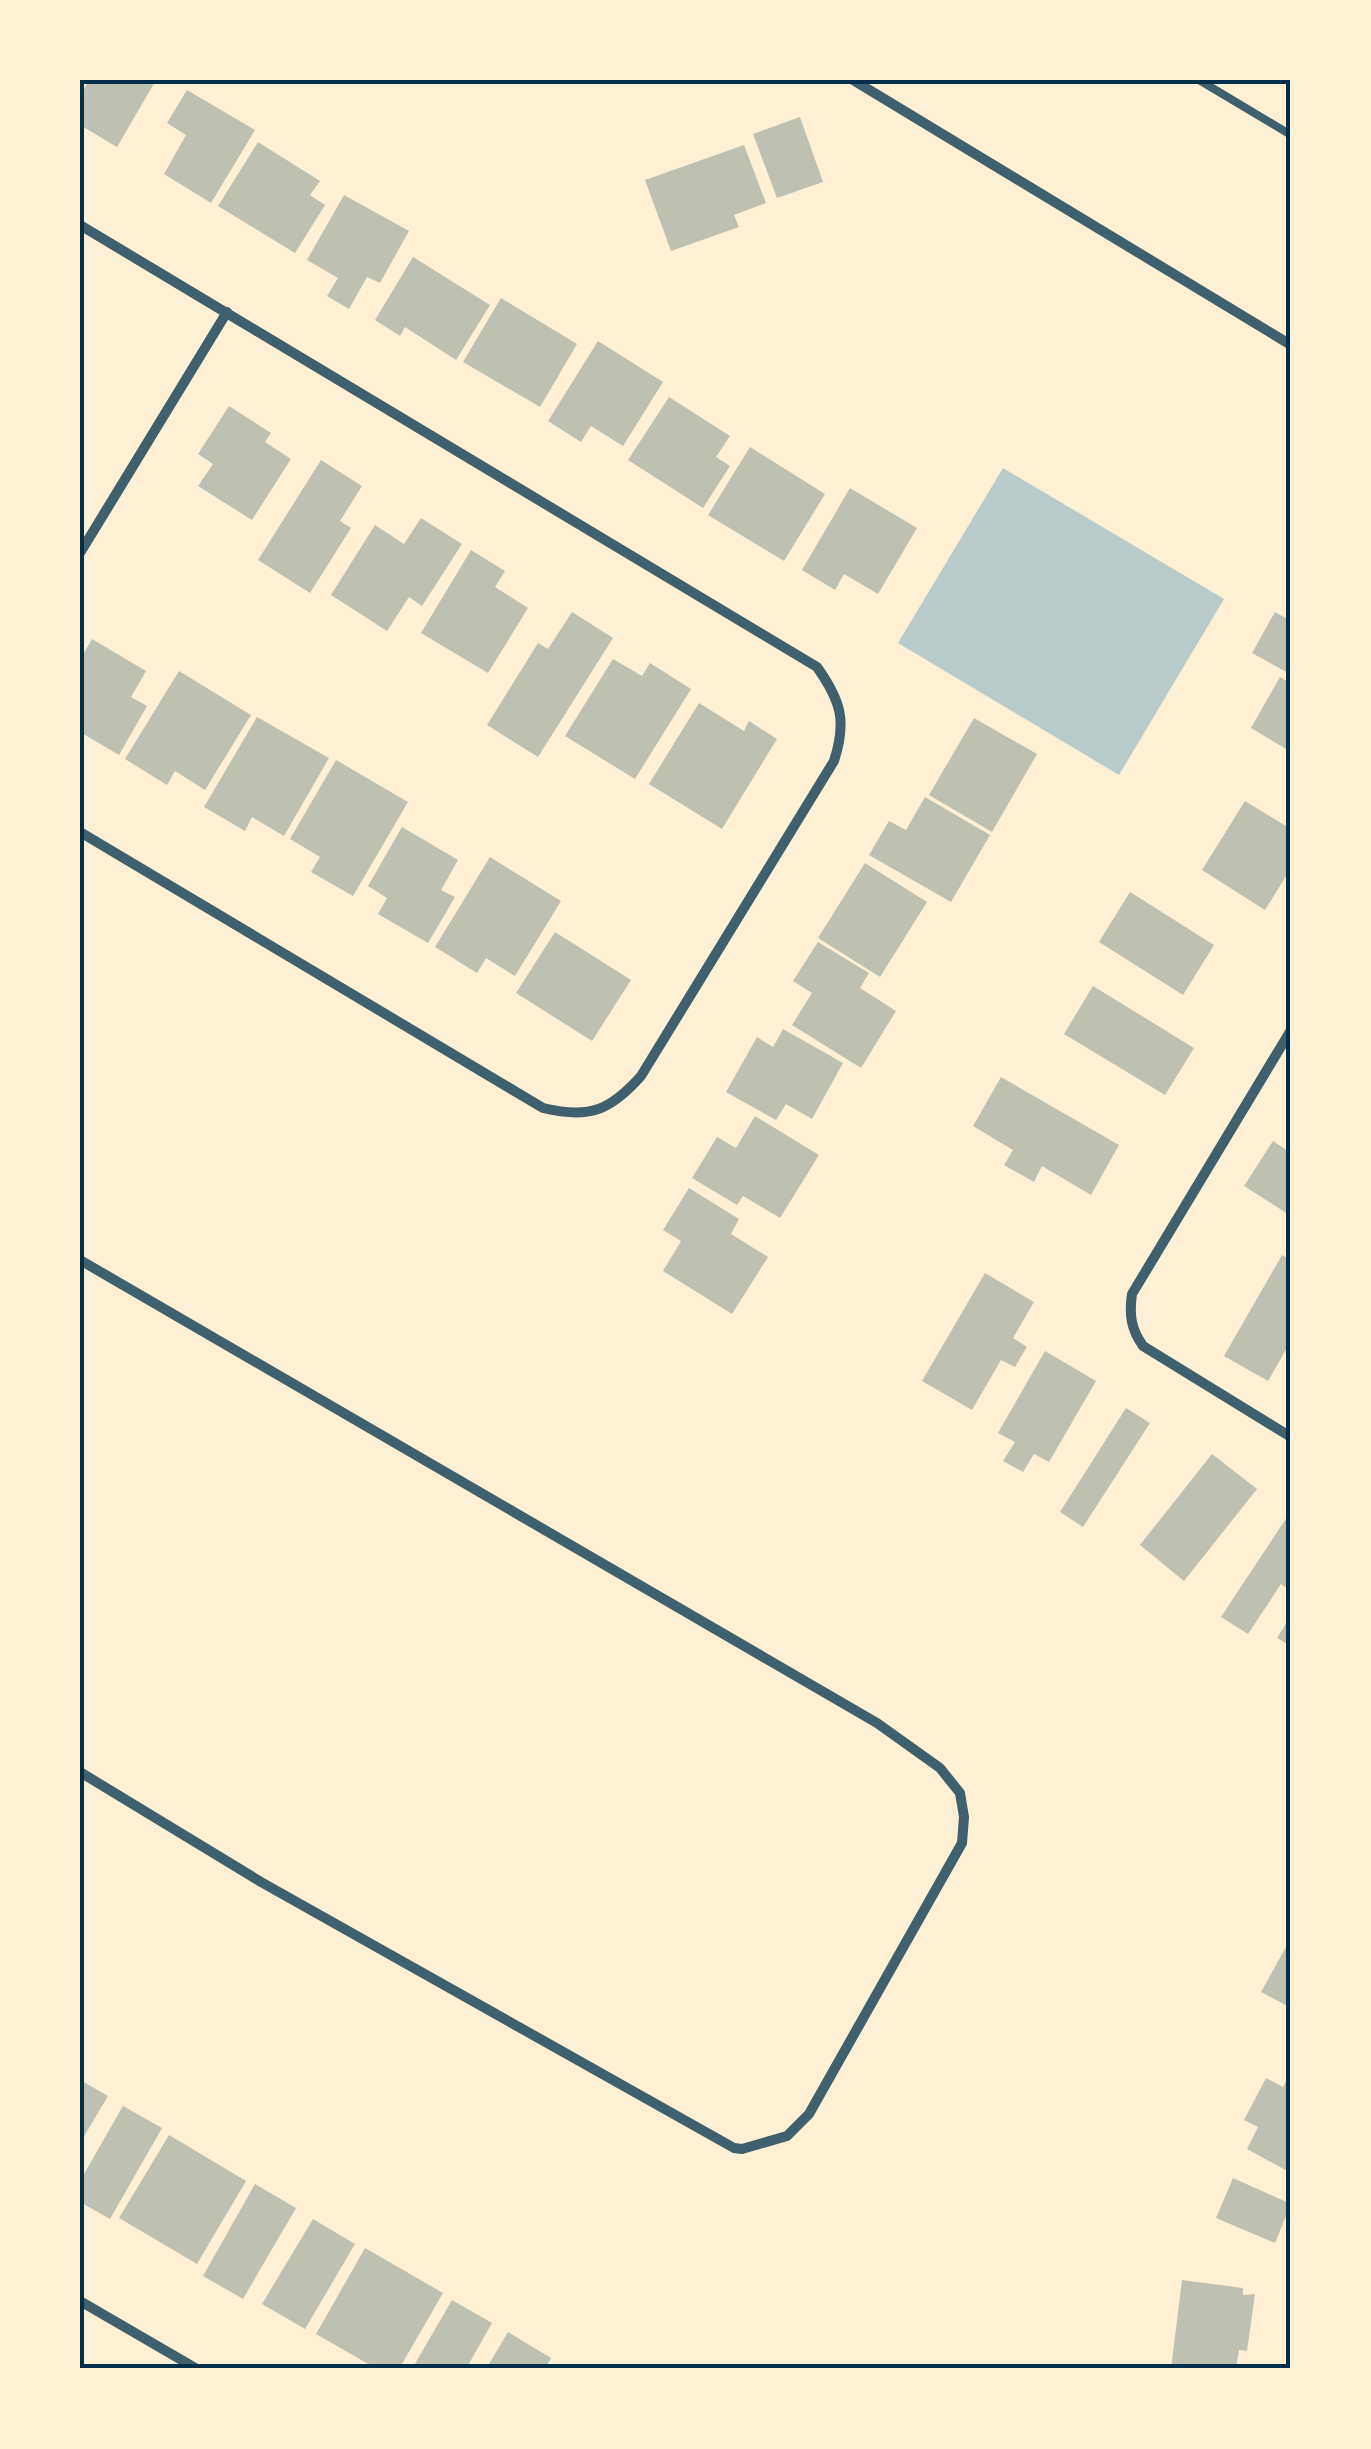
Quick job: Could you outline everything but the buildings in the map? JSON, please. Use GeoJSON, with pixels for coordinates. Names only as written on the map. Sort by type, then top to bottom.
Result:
{"type":"FeatureCollection","features":[{"type":"Feature","properties":{"kind":"street"},"geometry":{"type":"LineString","coordinates":[[853,80],[1291,345]]}},
{"type":"Feature","properties":{"kind":"street"},"geometry":{"type":"LineString","coordinates":[[80,224],[817,668],[840,706],[841,738],[834,761],[641,1076],[623,1096],[592,1112],[570,1114],[543,1108],[80,832]]}},
{"type":"Feature","properties":{"kind":"street"},"geometry":{"type":"LineString","coordinates":[[80,552],[227,312]]}},
{"type":"Feature","properties":{"kind":"street"},"geometry":{"type":"LineString","coordinates":[[1291,1030],[1132,1294],[1130,1308],[1132,1331],[1143,1346],[1291,1437]]}},
{"type":"Feature","properties":{"kind":"street"},"geometry":{"type":"LineString","coordinates":[[80,1260],[877,1723],[940,1768],[960,1792],[964,1817],[962,1843],[809,2114],[787,2136],[742,2149],[734,2148],[261,1882],[80,1772]]}},
{"type":"Feature","properties":{"kind":"street"},"geometry":{"type":"LineString","coordinates":[[80,2301],[197,2369]]}},
{"type":"Feature","properties":{"kind":"lane"},"geometry":{"type":"LineString","coordinates":[[1199,80],[1291,135]]}},
{"type":"Feature","properties":{"kind":"shaded area"},"geometry":{"type":"Polygon","coordinates":[[[1003,468],[1224,599],[1119,775],[898,643],[1003,468]]]}}]}
